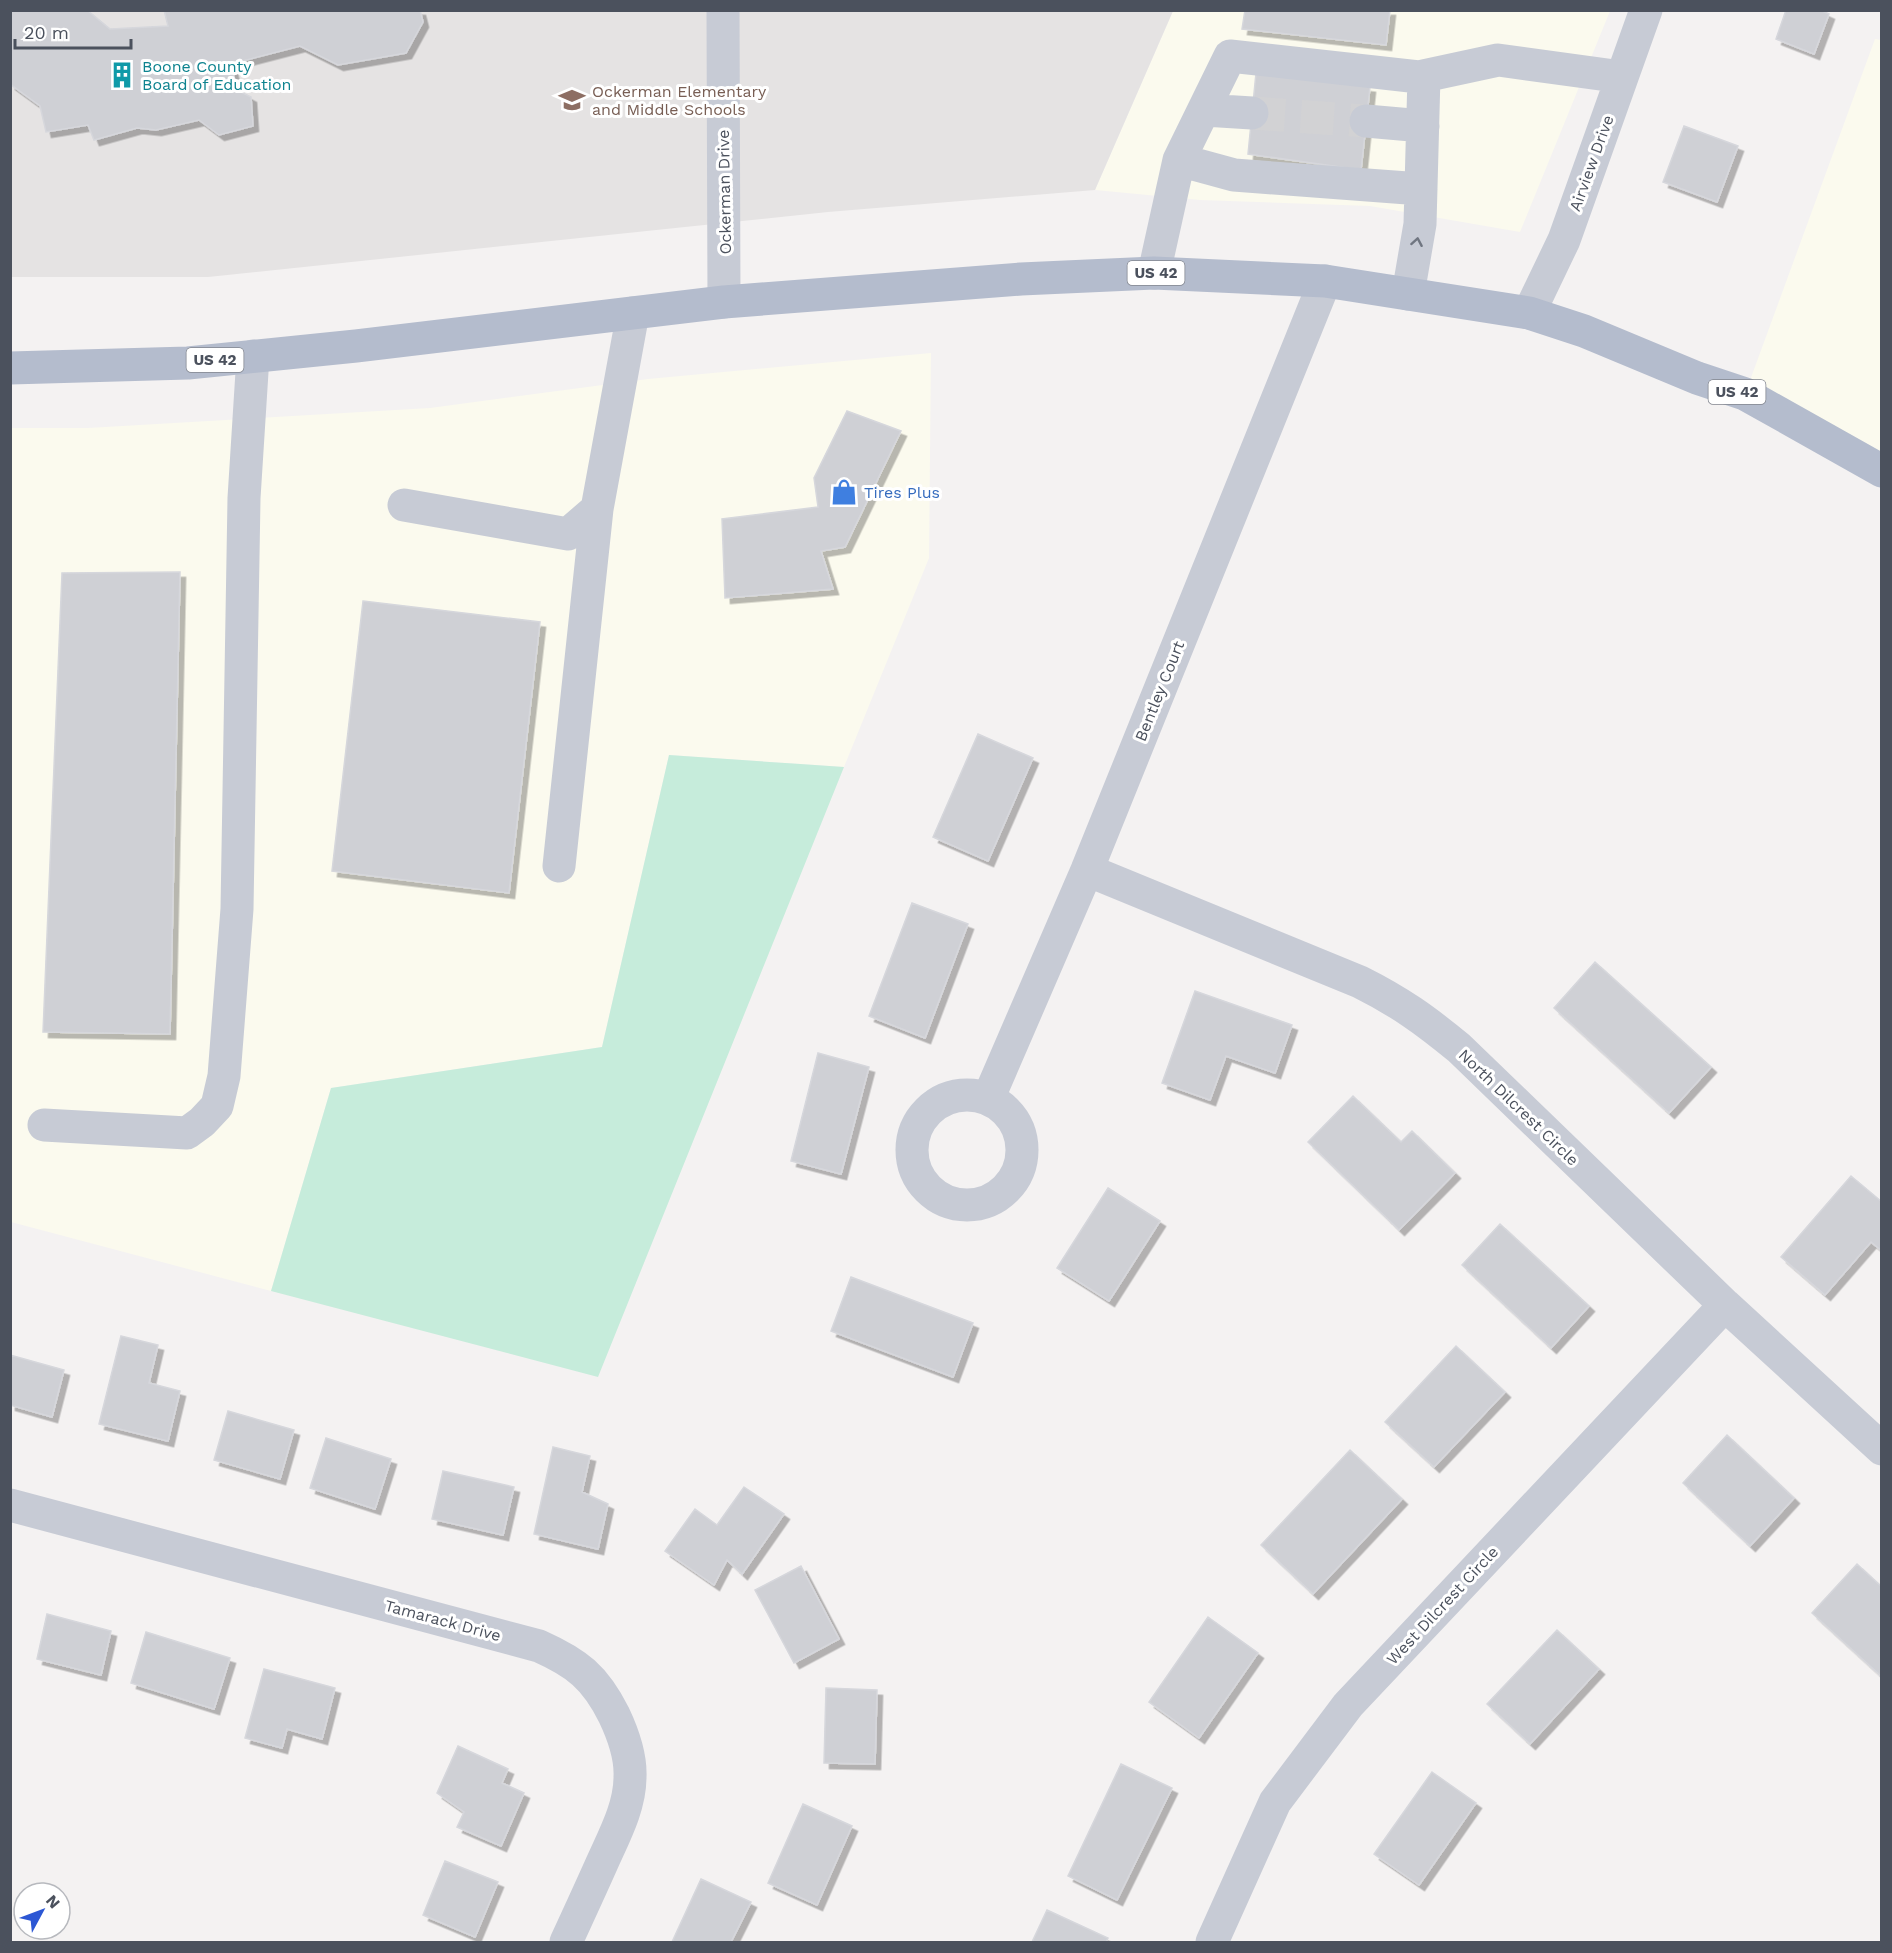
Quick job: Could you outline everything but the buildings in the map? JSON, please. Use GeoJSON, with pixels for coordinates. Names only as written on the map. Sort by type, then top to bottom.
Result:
{"type":"FeatureCollection","features":[{"type":"Feature","properties":{"kind":"main road","name":"US 42"},"geometry":{"type":"LineString","coordinates":[[10,368],[188,363],[356,346],[724,302],[1021,279],[1154,273],[1325,281],[1529,313],[1584,331],[1697,378],[1745,394],[1881,471]]}},
{"type":"Feature","properties":{"kind":"street","name":"Ockerman Drive"},"geometry":{"type":"LineString","coordinates":[[723,10],[724,302]]}},
{"type":"Feature","properties":{"kind":"street","name":"Airview Drive"},"geometry":{"type":"LineString","coordinates":[[1529,313],[1564,240],[1646,10]]}},
{"type":"Feature","properties":{"kind":"street"},"geometry":{"type":"LineString","coordinates":[[1154,273],[1179,160],[1230,56],[1419,77],[1498,60],[1622,77]]}},
{"type":"Feature","properties":{"kind":"street"},"geometry":{"type":"LineString","coordinates":[[1408,294],[1420,224],[1424,76]]}},
{"type":"Feature","properties":{"kind":"street"},"geometry":{"type":"LineString","coordinates":[[1204,110],[1252,113]]}},
{"type":"Feature","properties":{"kind":"street"},"geometry":{"type":"LineString","coordinates":[[1366,122],[1423,126]]}},
{"type":"Feature","properties":{"kind":"street"},"geometry":{"type":"LineString","coordinates":[[1179,160],[1234,175],[1421,189]]}},
{"type":"Feature","properties":{"kind":"street","name":"Bentley Court"},"geometry":{"type":"LineString","coordinates":[[988,1099],[1087,870],[1325,281]]}},
{"type":"Feature","properties":{"kind":"street"},"geometry":{"type":"LineString","coordinates":[[559,866],[597,509],[633,313]]}},
{"type":"Feature","properties":{"kind":"street"},"geometry":{"type":"LineString","coordinates":[[44,1125],[187,1133],[202,1122],[217,1106],[224,1076],[237,909],[244,498],[253,356]]}},
{"type":"Feature","properties":{"kind":"street"},"geometry":{"type":"LineString","coordinates":[[404,505],[568,534],[597,509]]}},
{"type":"Feature","properties":{"kind":"street","name":"North Dilcrest Circle"},"geometry":{"type":"LineString","coordinates":[[1087,870],[1360,982],[1394,998],[1418,1015],[1459,1048],[1725,1305],[1880,1445]]}},
{"type":"Feature","properties":{"kind":"street","name":"West Dilcrest Circle"},"geometry":{"type":"LineString","coordinates":[[1212,1942],[1275,1802],[1348,1705],[1725,1305]]}},
{"type":"Feature","properties":{"kind":"street","name":"Tamarack Drive"},"geometry":{"type":"LineString","coordinates":[[10,1505],[539,1646],[565,1657],[603,1692],[623,1734],[630,1776],[627,1802],[566,1942]]}},
{"type":"Feature","properties":{"kind":"shaded area","name":"Ockerman Elementary and Middle Schools"},"geometry":{"type":"Polygon","coordinates":[[[11,11],[1173,11],[1095,190],[828,212],[208,277],[11,277],[11,11]]]}},
{"type":"Feature","properties":{"kind":"shaded area"},"geometry":{"type":"Polygon","coordinates":[[[1173,11],[1610,11],[1520,232],[1370,206],[1200,200],[1095,190],[1173,11]]]}},
{"type":"Feature","properties":{"kind":"shaded area"},"geometry":{"type":"Polygon","coordinates":[[[1875,39],[1881,40],[1881,471],[1745,394],[1875,39]]]}},
{"type":"Feature","properties":{"kind":"shaded area"},"geometry":{"type":"Polygon","coordinates":[[[931,353],[929,558],[844,767],[669,755],[602,1047],[331,1088],[271,1291],[11,1222],[10,428],[88,428],[430,408],[648,379],[931,353]]]}},
{"type":"Feature","properties":{"kind":"green space"},"geometry":{"type":"Polygon","coordinates":[[[669,755],[844,767],[598,1377],[271,1291],[331,1088],[602,1047],[669,755]]]}},
{"type":"Feature","properties":{"kind":"tunnel"},"geometry":{"type":"LineString","coordinates":[[1252,113],[1366,121]]}},
{"type":"Feature","properties":{"kind":"place","name":"Boone County Board of Education"},"geometry":{"type":"Point","coordinates":[122,75]}},
{"type":"Feature","properties":{"kind":"place","name":"Ockerman Elementary and Middle Schools"},"geometry":{"type":"Point","coordinates":[572,100]}},
{"type":"Feature","properties":{"kind":"place","name":"Tires Plus"},"geometry":{"type":"Point","coordinates":[844,492]}}]}
